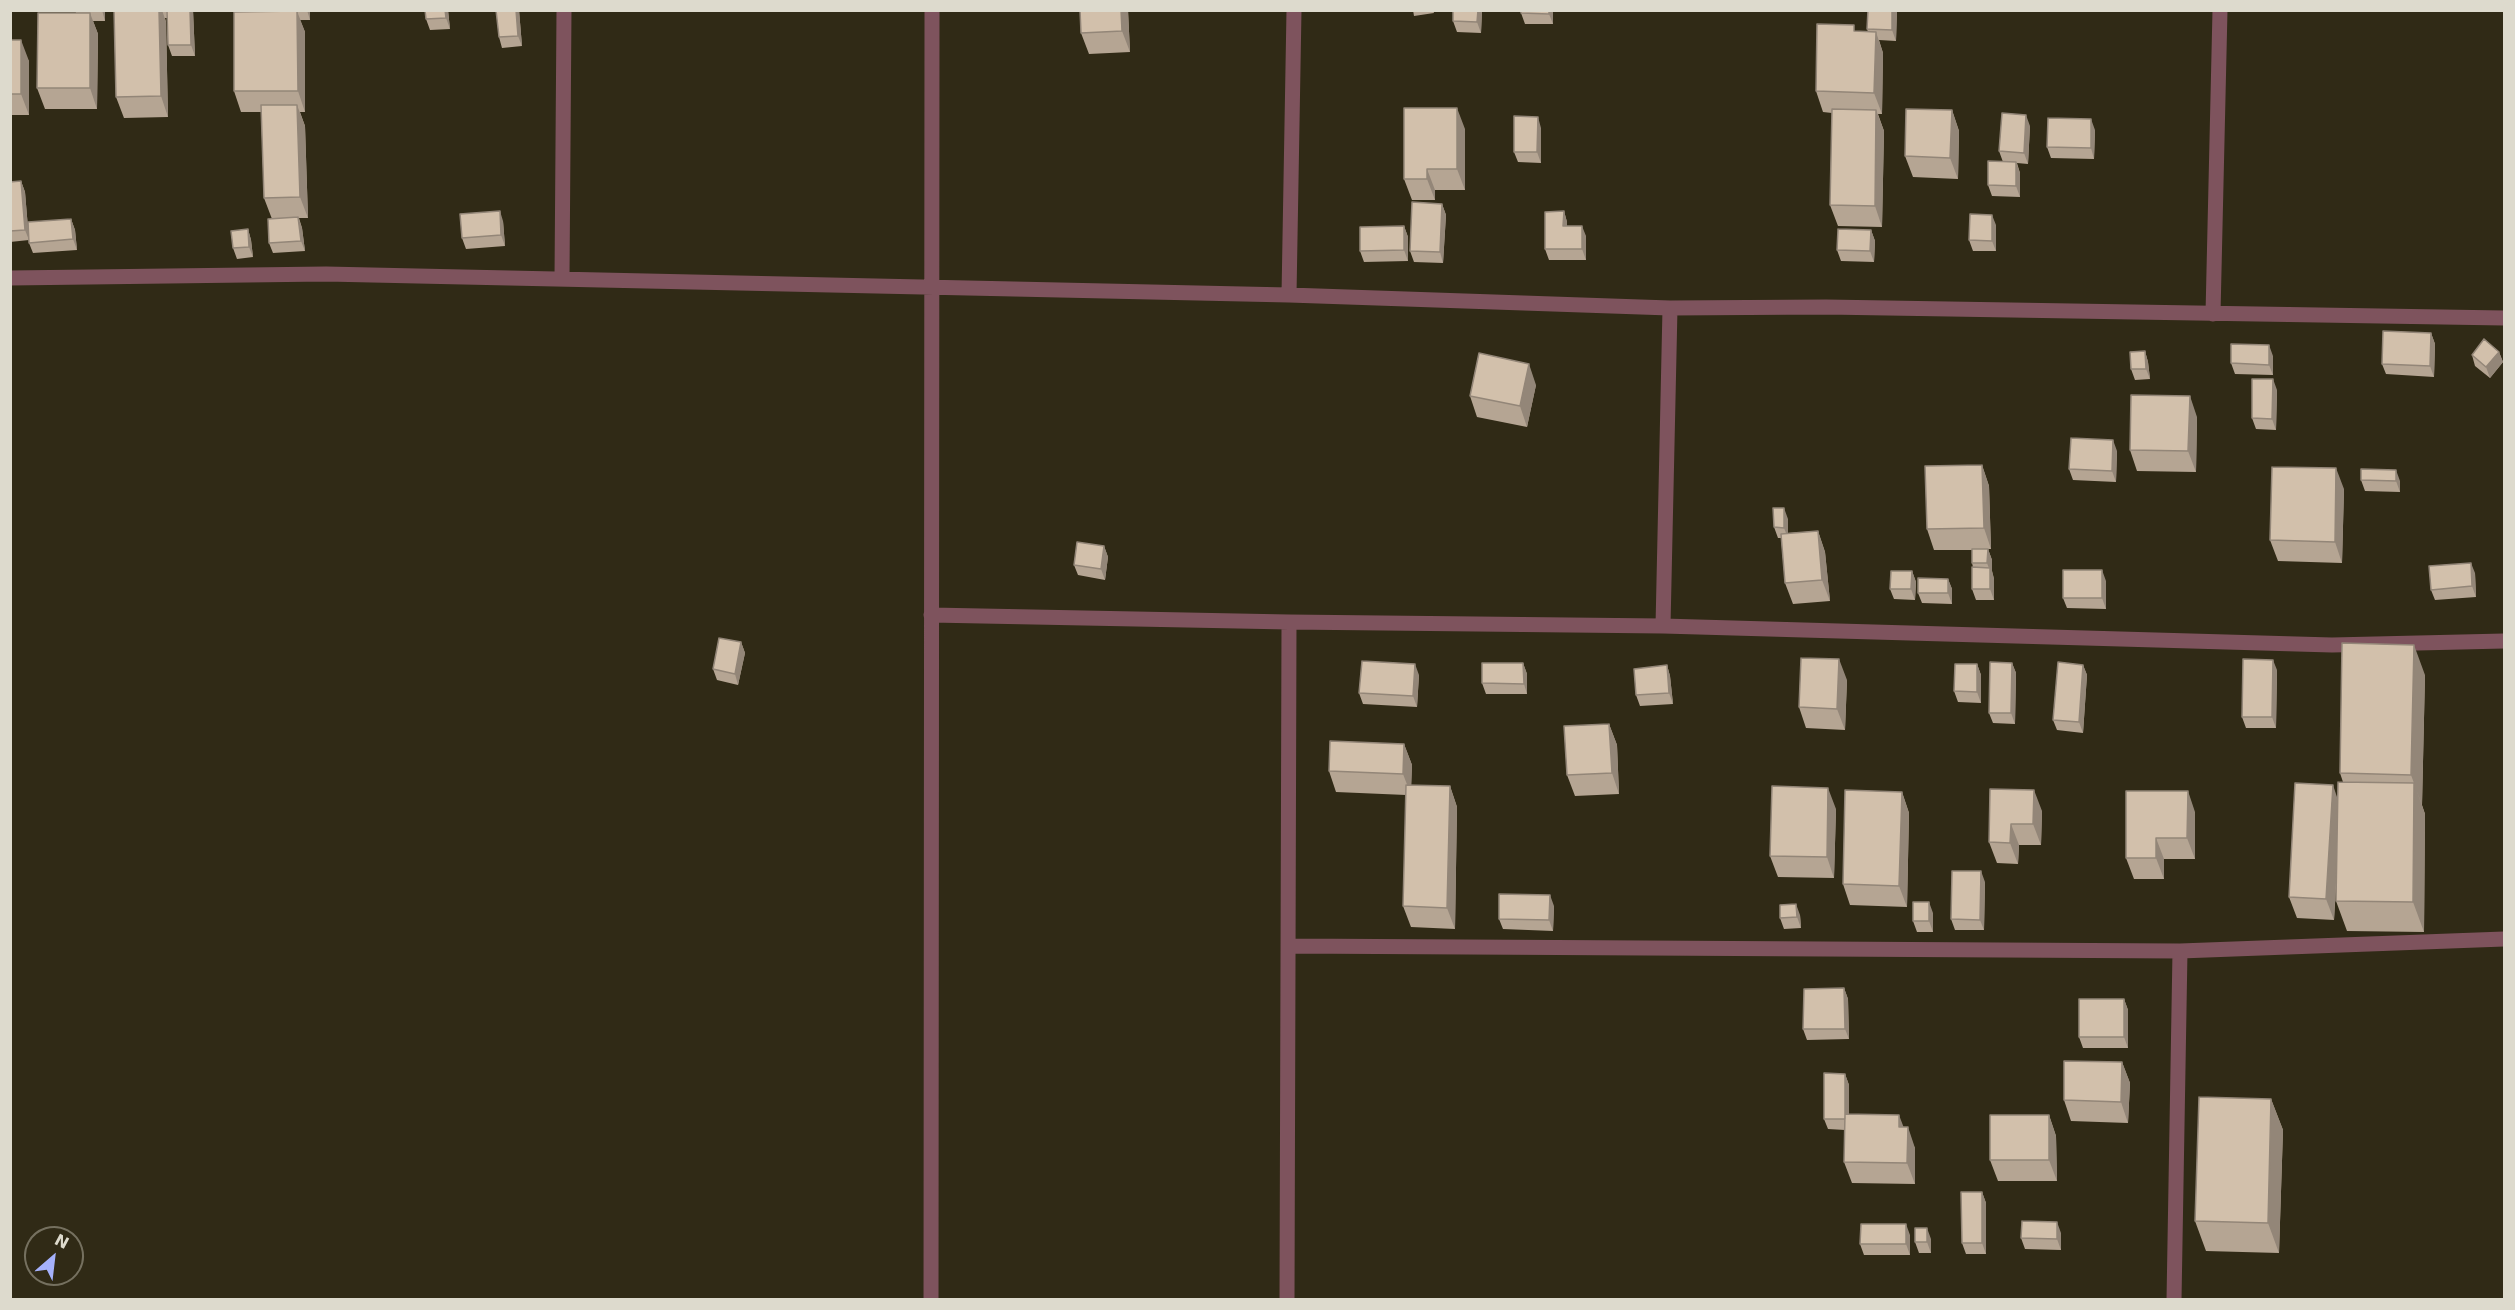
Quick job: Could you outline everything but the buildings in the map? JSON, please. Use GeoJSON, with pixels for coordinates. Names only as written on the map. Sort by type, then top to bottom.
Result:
{"type":"FeatureCollection","features":[{"type":"Feature","properties":{"kind":"street"},"geometry":{"type":"LineString","coordinates":[[562,278],[564,10]]}},
{"type":"Feature","properties":{"kind":"street"},"geometry":{"type":"LineString","coordinates":[[931,1299],[932,10]]}},
{"type":"Feature","properties":{"kind":"street"},"geometry":{"type":"LineString","coordinates":[[1289,295],[1294,10]]}},
{"type":"Feature","properties":{"kind":"street"},"geometry":{"type":"LineString","coordinates":[[2213,314],[2220,10]]}},
{"type":"Feature","properties":{"kind":"street"},"geometry":{"type":"LineString","coordinates":[[10,278],[326,274],[1289,295],[1670,308],[1826,307],[2505,318]]}},
{"type":"Feature","properties":{"kind":"street"},"geometry":{"type":"LineString","coordinates":[[1663,626],[1670,308]]}},
{"type":"Feature","properties":{"kind":"street"},"geometry":{"type":"LineString","coordinates":[[931,615],[1663,626],[2332,645],[2505,641]]}},
{"type":"Feature","properties":{"kind":"street"},"geometry":{"type":"LineString","coordinates":[[1287,1299],[1289,622]]}},
{"type":"Feature","properties":{"kind":"street"},"geometry":{"type":"LineString","coordinates":[[1288,946],[2180,951],[2505,939]]}},
{"type":"Feature","properties":{"kind":"street"},"geometry":{"type":"LineString","coordinates":[[2174,1299],[2180,951]]}}]}
